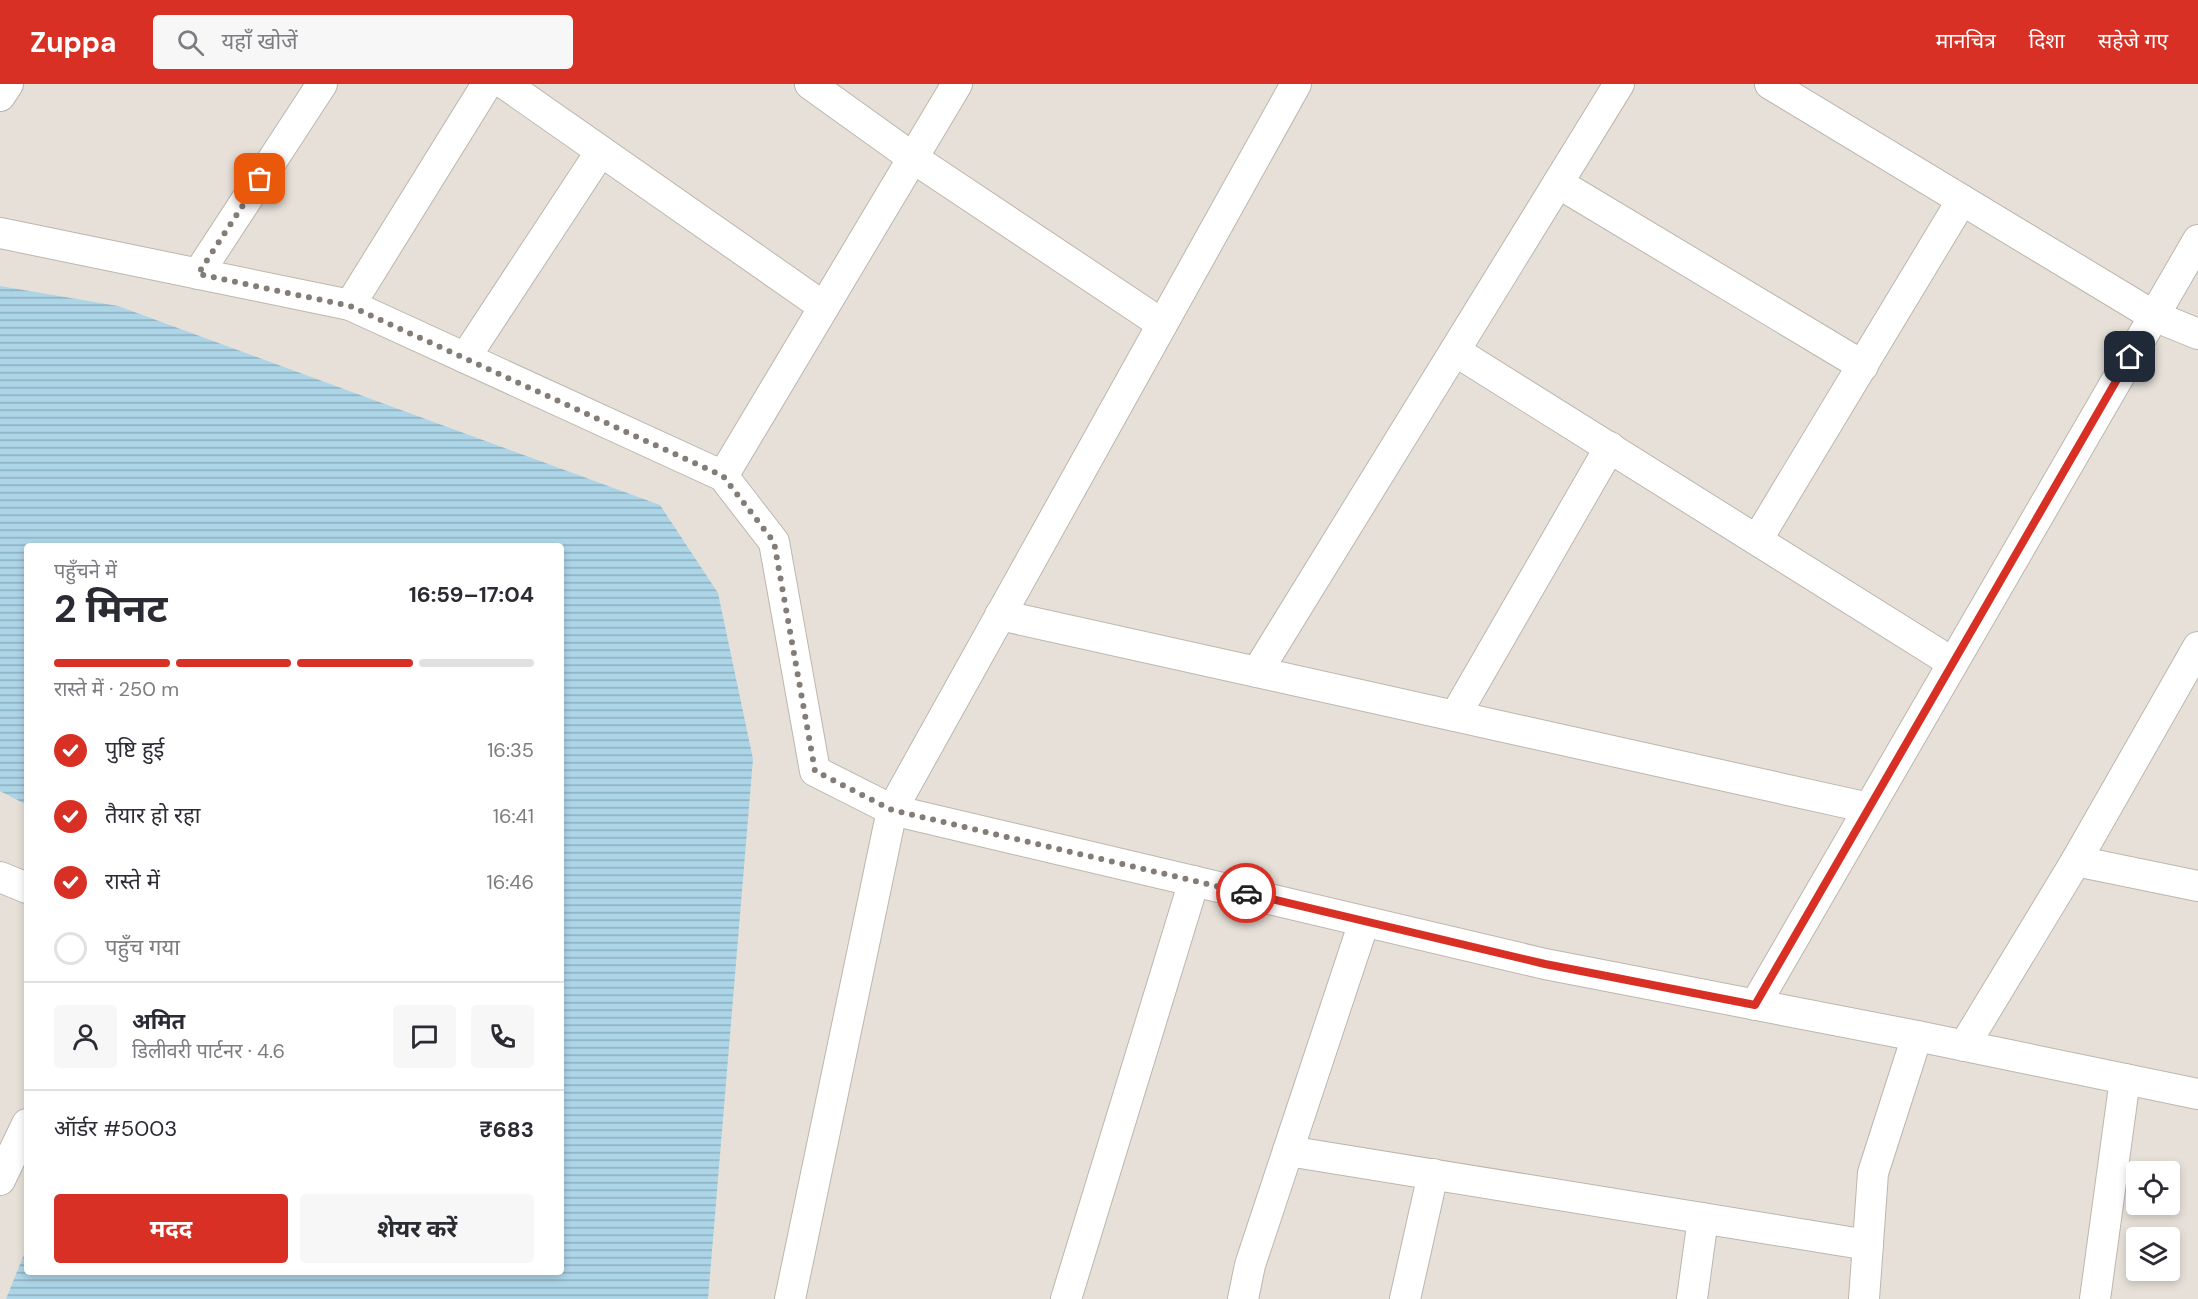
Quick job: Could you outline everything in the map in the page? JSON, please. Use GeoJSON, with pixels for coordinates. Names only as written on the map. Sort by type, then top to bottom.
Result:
{"type":"FeatureCollection","features":[{"type":"Feature","properties":{"kind":"street"},"geometry":{"type":"LineString","coordinates":[[0,96],[8,84]]}},
{"type":"Feature","properties":{"kind":"street"},"geometry":{"type":"LineString","coordinates":[[198,274],[321,84]]}},
{"type":"Feature","properties":{"kind":"street"},"geometry":{"type":"LineString","coordinates":[[350,306],[487,84]]}},
{"type":"Feature","properties":{"kind":"street"},"geometry":{"type":"LineString","coordinates":[[505,84],[824,307]]}},
{"type":"Feature","properties":{"kind":"street"},"geometry":{"type":"LineString","coordinates":[[810,84],[913,158],[1162,324]]}},
{"type":"Feature","properties":{"kind":"street"},"geometry":{"type":"LineString","coordinates":[[723,476],[957,84]]}},
{"type":"Feature","properties":{"kind":"street"},"geometry":{"type":"LineString","coordinates":[[790,1299],[892,810],[1296,84]]}},
{"type":"Feature","properties":{"kind":"street"},"geometry":{"type":"LineString","coordinates":[[1257,672],[1619,84]]}},
{"type":"Feature","properties":{"kind":"street"},"geometry":{"type":"LineString","coordinates":[[1770,84],[2154,316],[2198,334]]}},
{"type":"Feature","properties":{"kind":"street"},"geometry":{"type":"LineString","coordinates":[[465,358],[601,151]]}},
{"type":"Feature","properties":{"kind":"street"},"geometry":{"type":"LineString","coordinates":[[1558,183],[1863,366]]}},
{"type":"Feature","properties":{"kind":"street"},"geometry":{"type":"LineString","coordinates":[[1757,540],[1962,200]]}},
{"type":"Feature","properties":{"kind":"street"},"geometry":{"type":"LineString","coordinates":[[0,233],[350,306],[723,476],[774,542],[815,771],[892,810],[1545,964],[1917,1036],[2198,1094]]}},
{"type":"Feature","properties":{"kind":"street"},"geometry":{"type":"LineString","coordinates":[[1755,1005],[2198,240]]}},
{"type":"Feature","properties":{"kind":"street"},"geometry":{"type":"LineString","coordinates":[[1455,351],[1953,663]]}},
{"type":"Feature","properties":{"kind":"street"},"geometry":{"type":"LineString","coordinates":[[1455,716],[1610,447]]}},
{"type":"Feature","properties":{"kind":"street"},"geometry":{"type":"LineString","coordinates":[[1000,615],[1869,808]]}},
{"type":"Feature","properties":{"kind":"street"},"geometry":{"type":"LineString","coordinates":[[1964,1046],[2193,664]]}},
{"type":"Feature","properties":{"kind":"street"},"geometry":{"type":"LineString","coordinates":[[2076,861],[2198,886]]}},
{"type":"Feature","properties":{"kind":"street"},"geometry":{"type":"LineString","coordinates":[[0,877],[24,887]]}},
{"type":"Feature","properties":{"kind":"street"},"geometry":{"type":"LineString","coordinates":[[1066,1299],[1194,881]]}},
{"type":"Feature","properties":{"kind":"street"},"geometry":{"type":"LineString","coordinates":[[1243,1299],[1250,1265],[1364,922]]}},
{"type":"Feature","properties":{"kind":"street"},"geometry":{"type":"LineString","coordinates":[[1864,1299],[1873,1173],[1917,1036]]}},
{"type":"Feature","properties":{"kind":"street"},"geometry":{"type":"LineString","coordinates":[[2095,1299],[2125,1079]]}},
{"type":"Feature","properties":{"kind":"street"},"geometry":{"type":"LineString","coordinates":[[0,1180],[24,1130]]}},
{"type":"Feature","properties":{"kind":"street"},"geometry":{"type":"LineString","coordinates":[[1288,1151],[1868,1245]]}},
{"type":"Feature","properties":{"kind":"street"},"geometry":{"type":"LineString","coordinates":[[1405,1299],[1434,1174]]}},
{"type":"Feature","properties":{"kind":"street"},"geometry":{"type":"LineString","coordinates":[[1692,1299],[1703,1218]]}},
{"type":"Feature","properties":{"kind":"shaded area"},"geometry":{"type":"Polygon","coordinates":[[[0,84],[2198,84],[2198,1299],[0,1299],[0,84]]]}},
{"type":"Feature","properties":{"kind":"water"},"geometry":{"type":"Polygon","coordinates":[[[0,286],[118,306],[660,505],[718,593],[753,759],[708,1299],[6,1299],[24,1254],[24,1275],[564,1275],[564,543],[24,543],[24,803],[0,791],[0,286]]]}},
{"type":"Feature","properties":{"kind":"way so far"},"geometry":{"type":"LineString","coordinates":[[260,179],[198,274],[350,306],[723,476],[774,542],[815,771],[892,810],[1246,893]]}},
{"type":"Feature","properties":{"kind":"route"},"geometry":{"type":"LineString","coordinates":[[1246,893],[1545,964],[1755,1005],[2130,357]]}}]}
